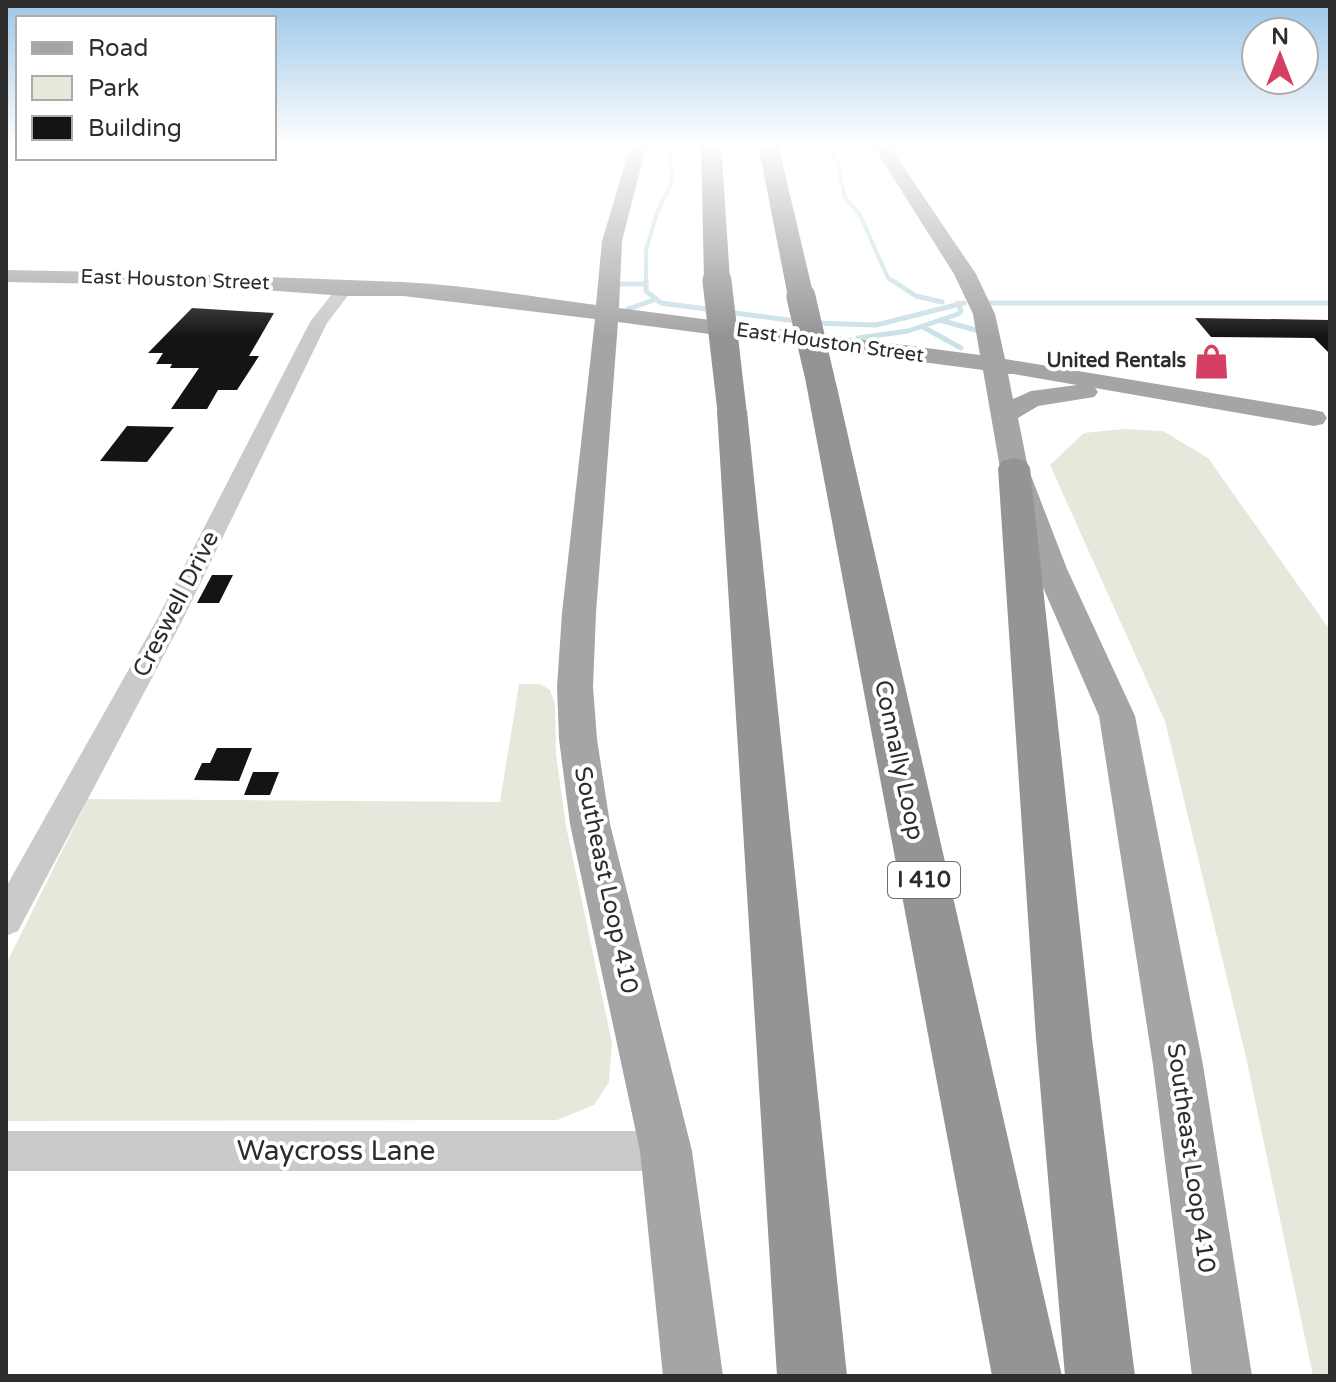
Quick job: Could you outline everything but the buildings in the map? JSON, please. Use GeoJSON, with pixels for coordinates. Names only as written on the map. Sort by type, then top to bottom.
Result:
{"type":"FeatureCollection","features":[{"type":"Feature","properties":{"kind":"highway"},"geometry":{"type":"LineString","coordinates":[[714,208],[717,280],[732,411],[812,1376]]}},
{"type":"Feature","properties":{"kind":"highway","name":"Connally Loop"},"geometry":{"type":"LineString","coordinates":[[783,208],[1027,1376]]}},
{"type":"Feature","properties":{"kind":"highway"},"geometry":{"type":"LineString","coordinates":[[793,254],[802,244],[801,208]]}},
{"type":"Feature","properties":{"kind":"highway"},"geometry":{"type":"LineString","coordinates":[[1014,468],[1064,1038],[1100,1376]]}},
{"type":"Feature","properties":{"kind":"main road","name":"Southeast Loop 410"},"geometry":{"type":"LineString","coordinates":[[619,208],[606,270],[605,320],[579,613],[575,687],[578,739],[590,824],[666,1151],[693,1376]]}},
{"type":"Feature","properties":{"kind":"main road","name":"Southeast Loop 410"},"geometry":{"type":"LineString","coordinates":[[922,208],[974,290],[987,323],[1014,468],[1051,569],[1117,716],[1178,1065],[1222,1376]]}},
{"type":"Feature","properties":{"kind":"main road"},"geometry":{"type":"LineString","coordinates":[[531,303],[574,294],[593,286],[606,270]]}},
{"type":"Feature","properties":{"kind":"main road","name":"East Houston Street"},"geometry":{"type":"LineString","coordinates":[[6,276],[166,278],[345,289],[403,289],[531,303],[605,320],[998,388],[1090,387],[1322,419]]}},
{"type":"Feature","properties":{"kind":"main road","name":"East Houston Street"},"geometry":{"type":"LineString","coordinates":[[345,289],[387,299],[605,320]]}},
{"type":"Feature","properties":{"kind":"main road"},"geometry":{"type":"LineString","coordinates":[[987,323],[1001,342],[1017,354],[1090,387]]}},
{"type":"Feature","properties":{"kind":"street","name":"Creswell Drive"},"geometry":{"type":"LineString","coordinates":[[6,920],[169,621],[319,322],[345,289]]}},
{"type":"Feature","properties":{"kind":"street","name":"Waycross Lane"},"geometry":{"type":"LineString","coordinates":[[6,1151],[666,1151]]}},
{"type":"Feature","properties":{"kind":"green space"},"geometry":{"type":"Polygon","coordinates":[[[1123,429],[1163,431],[1208,458],[1330,630],[1330,1376],[1313,1376],[1245,1053],[1165,721],[1050,465],[1084,433],[1123,429]]]}},
{"type":"Feature","properties":{"kind":"green space"},"geometry":{"type":"Polygon","coordinates":[[[519,684],[540,684],[550,690],[555,704],[556,754],[566,826],[612,1043],[609,1082],[594,1105],[557,1120],[6,1121],[6,964],[88,799],[500,802],[519,684]]]}},
{"type":"Feature","properties":{"kind":"waterway"},"geometry":{"type":"LineString","coordinates":[[646,284],[646,250],[659,208]]}},
{"type":"Feature","properties":{"kind":"waterway"},"geometry":{"type":"LineString","coordinates":[[854,208],[888,278],[896,283]]}},
{"type":"Feature","properties":{"kind":"waterway"},"geometry":{"type":"LineString","coordinates":[[893,281],[916,296],[942,302]]}},
{"type":"Feature","properties":{"kind":"waterway"},"geometry":{"type":"LineString","coordinates":[[618,284],[646,284]]}},
{"type":"Feature","properties":{"kind":"waterway"},"geometry":{"type":"LineString","coordinates":[[646,284],[646,291],[661,303],[714,310]]}},
{"type":"Feature","properties":{"kind":"waterway"},"geometry":{"type":"LineString","coordinates":[[628,309],[654,300]]}},
{"type":"Feature","properties":{"kind":"waterway"},"geometry":{"type":"LineString","coordinates":[[959,304],[964,303]]}},
{"type":"Feature","properties":{"kind":"waterway"},"geometry":{"type":"LineString","coordinates":[[991,303],[1330,303]]}},
{"type":"Feature","properties":{"kind":"waterway"},"geometry":{"type":"LineString","coordinates":[[814,323],[876,325],[959,304]]}},
{"type":"Feature","properties":{"kind":"waterway"},"geometry":{"type":"LineString","coordinates":[[940,320],[958,314],[961,311],[959,304]]}},
{"type":"Feature","properties":{"kind":"waterway"},"geometry":{"type":"LineString","coordinates":[[726,312],[797,321]]}},
{"type":"Feature","properties":{"kind":"waterway"},"geometry":{"type":"LineString","coordinates":[[858,338],[908,331],[940,320]]}},
{"type":"Feature","properties":{"kind":"waterway"},"geometry":{"type":"LineString","coordinates":[[940,320],[975,330]]}},
{"type":"Feature","properties":{"kind":"waterway"},"geometry":{"type":"LineString","coordinates":[[923,327],[961,348]]}},
{"type":"Feature","properties":{"kind":"place","name":"United Rentals"},"geometry":{"type":"Point","coordinates":[1212,361]}}]}
